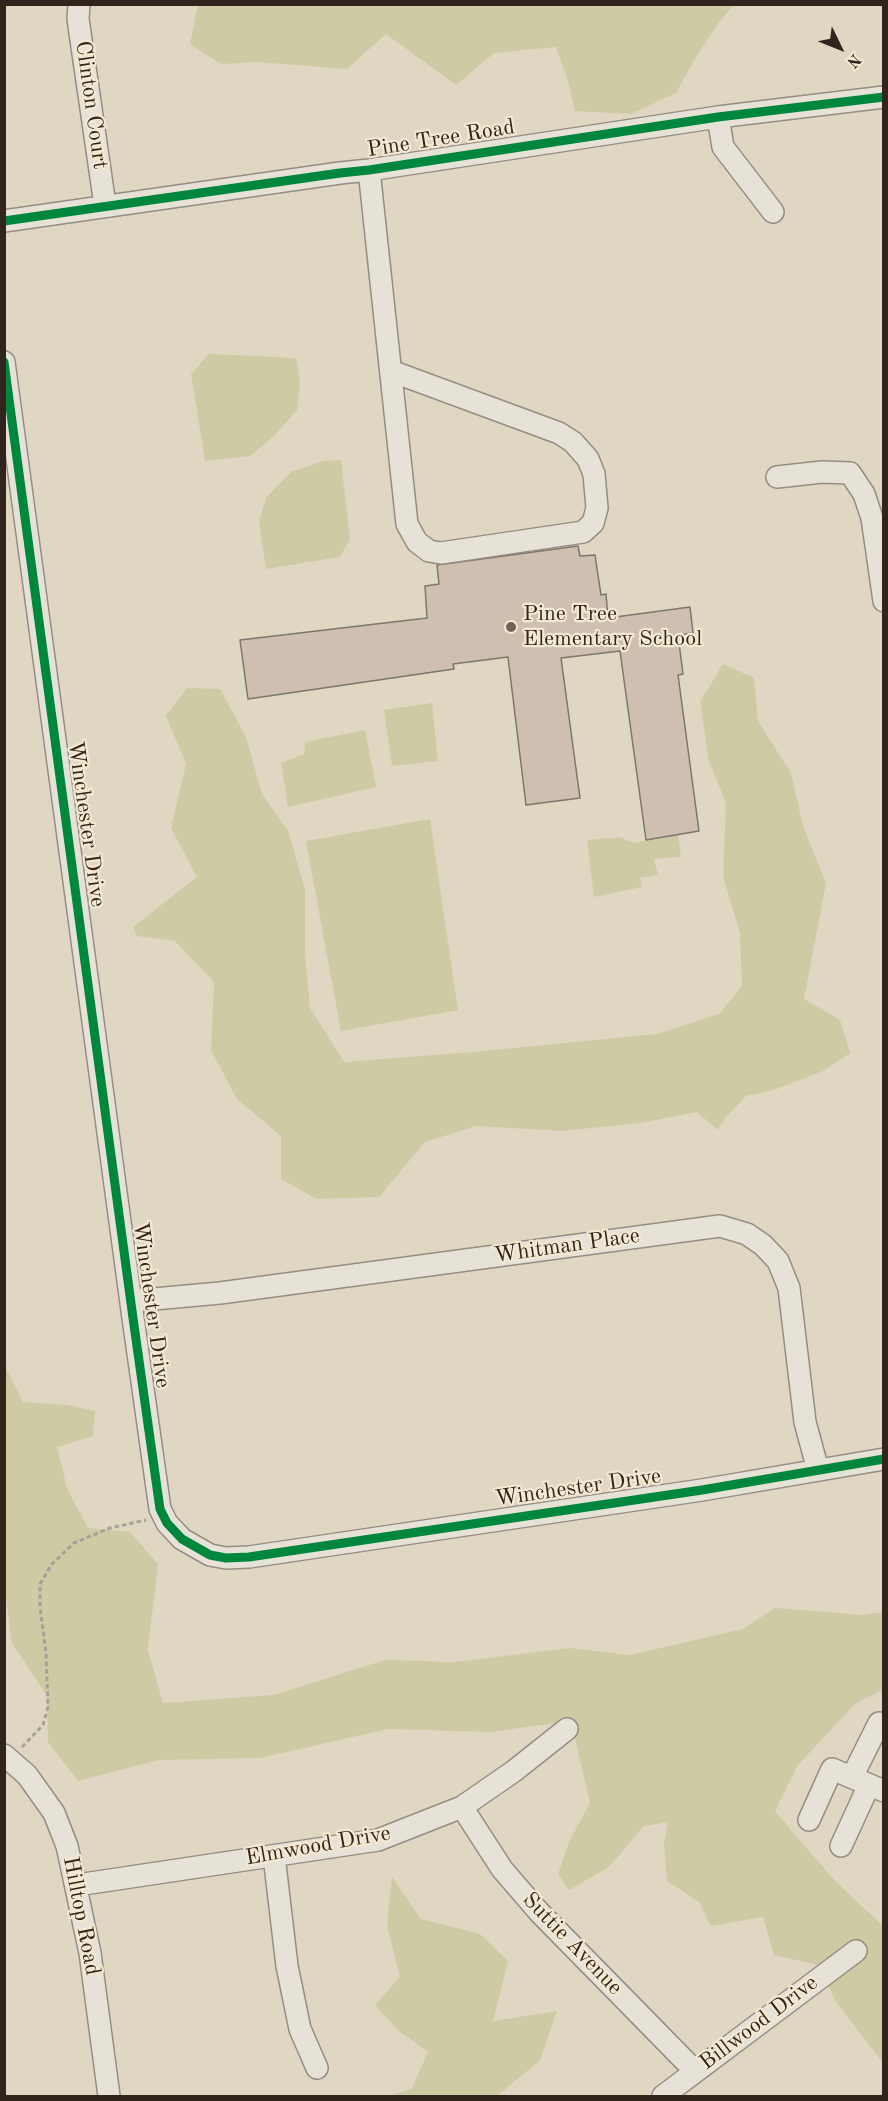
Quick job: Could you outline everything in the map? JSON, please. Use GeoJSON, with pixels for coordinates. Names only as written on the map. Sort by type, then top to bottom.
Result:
{"type":"FeatureCollection","features":[{"type":"Feature","properties":{"kind":"street","name":"Clinton Court"},"geometry":{"type":"LineString","coordinates":[[79,4],[78,19],[105,205]]}},
{"type":"Feature","properties":{"kind":"street","name":"Pine Tree Road"},"geometry":{"type":"LineString","coordinates":[[4,221],[105,205],[369,170],[718,117],[884,97]]}},
{"type":"Feature","properties":{"kind":"street"},"geometry":{"type":"LineString","coordinates":[[718,117],[723,147],[773,212]]}},
{"type":"Feature","properties":{"kind":"street"},"geometry":{"type":"LineString","coordinates":[[369,170],[407,524],[417,542],[429,551],[441,553],[583,531],[593,523],[597,508],[594,474],[588,459],[573,442],[559,433],[391,371]]}},
{"type":"Feature","properties":{"kind":"street","name":"Winchester Drive"},"geometry":{"type":"LineString","coordinates":[[4,362],[160,1509],[167,1523],[182,1539],[210,1555],[226,1558],[249,1557],[702,1490],[884,1459]]}},
{"type":"Feature","properties":{"kind":"street"},"geometry":{"type":"LineString","coordinates":[[777,477],[822,472],[850,473],[864,494],[872,518],[884,601]]}},
{"type":"Feature","properties":{"kind":"street","name":"Whitman Place"},"geometry":{"type":"LineString","coordinates":[[132,1301],[220,1293],[720,1226],[747,1234],[763,1245],[778,1261],[789,1288],[805,1422],[818,1470]]}},
{"type":"Feature","properties":{"kind":"street"},"geometry":{"type":"LineString","coordinates":[[841,1846],[868,1784],[879,1722]]}},
{"type":"Feature","properties":{"kind":"street","name":"Elmwood Drive"},"geometry":{"type":"LineString","coordinates":[[77,1885],[378,1840],[462,1807],[514,1771],[567,1729]]}},
{"type":"Feature","properties":{"kind":"street","name":"Hilltop Road"},"geometry":{"type":"LineString","coordinates":[[7,1757],[27,1775],[54,1813],[67,1846],[90,1953],[109,2097]]}},
{"type":"Feature","properties":{"kind":"street"},"geometry":{"type":"LineString","coordinates":[[809,1820],[832,1769],[868,1784]]}},
{"type":"Feature","properties":{"kind":"street","name":"Suttie Avenue"},"geometry":{"type":"LineString","coordinates":[[462,1807],[502,1869],[539,1912],[695,2071]]}},
{"type":"Feature","properties":{"kind":"street"},"geometry":{"type":"LineString","coordinates":[[274,1856],[288,1966],[300,2029],[317,2068]]}},
{"type":"Feature","properties":{"kind":"street","name":"Billwood Drive"},"geometry":{"type":"LineString","coordinates":[[663,2097],[856,1951]]}},
{"type":"Feature","properties":{"kind":"path"},"geometry":{"type":"LineString","coordinates":[[7,1757],[43,1725],[48,1707],[40,1584],[52,1564],[74,1543],[110,1528],[164,1516]]}},
{"type":"Feature","properties":{"kind":"shaded area"},"geometry":{"type":"Polygon","coordinates":[[[198,4],[734,5],[719,22],[676,93],[631,114],[575,111],[568,81],[556,47],[494,53],[456,85],[386,34],[347,69],[257,62],[221,64],[190,44],[198,4]]]}},
{"type":"Feature","properties":{"kind":"shaded area"},"geometry":{"type":"Polygon","coordinates":[[[209,354],[296,358],[300,383],[297,410],[274,436],[250,456],[205,461],[191,374],[209,354]]]}},
{"type":"Feature","properties":{"kind":"shaded area"},"geometry":{"type":"Polygon","coordinates":[[[341,460],[350,540],[340,557],[266,569],[259,522],[266,498],[291,472],[324,461],[341,460]]]}},
{"type":"Feature","properties":{"kind":"shaded area"},"geometry":{"type":"Polygon","coordinates":[[[723,664],[754,678],[758,721],[791,773],[803,826],[826,883],[804,999],[840,1020],[850,1053],[823,1071],[774,1090],[746,1096],[725,1118],[718,1130],[697,1112],[640,1123],[562,1131],[476,1126],[425,1142],[379,1197],[317,1199],[281,1179],[281,1136],[237,1099],[211,1050],[214,982],[175,941],[137,936],[133,927],[197,877],[171,828],[186,764],[166,716],[187,688],[220,689],[246,737],[262,794],[288,831],[305,890],[305,954],[310,1008],[344,1062],[657,1034],[719,1014],[742,986],[740,933],[723,876],[726,803],[709,761],[700,702],[723,664]]]}},
{"type":"Feature","properties":{"kind":"shaded area"},"geometry":{"type":"Polygon","coordinates":[[[432,703],[438,761],[392,766],[384,710],[432,703]]]}},
{"type":"Feature","properties":{"kind":"shaded area"},"geometry":{"type":"Polygon","coordinates":[[[365,730],[376,787],[288,807],[281,763],[304,754],[305,742],[365,730]]]}},
{"type":"Feature","properties":{"kind":"shaded area"},"geometry":{"type":"Polygon","coordinates":[[[430,819],[458,1010],[341,1031],[306,841],[430,819]]]}},
{"type":"Feature","properties":{"kind":"shaded area"},"geometry":{"type":"Polygon","coordinates":[[[678,835],[681,857],[654,859],[658,875],[640,878],[642,887],[594,897],[587,840],[620,837],[633,843],[678,835]]]}},
{"type":"Feature","properties":{"kind":"shaded area"},"geometry":{"type":"Polygon","coordinates":[[[4,1350],[7,1370],[23,1402],[67,1405],[95,1411],[93,1436],[57,1447],[67,1488],[88,1528],[130,1532],[158,1564],[148,1650],[163,1703],[274,1695],[385,1660],[455,1662],[569,1648],[630,1655],[743,1629],[775,1608],[864,1615],[883,1612],[883,1690],[855,1704],[798,1765],[775,1811],[835,1881],[883,1926],[883,2063],[836,2002],[818,1965],[774,1955],[763,1917],[711,1926],[699,1902],[667,1881],[664,1844],[668,1822],[644,1826],[609,1867],[569,1890],[558,1874],[569,1842],[590,1803],[571,1721],[490,1732],[388,1729],[260,1758],[158,1760],[78,1781],[48,1742],[47,1696],[12,1643],[4,1583],[4,1350]]]}},
{"type":"Feature","properties":{"kind":"shaded area"},"geometry":{"type":"Polygon","coordinates":[[[392,1877],[421,1919],[480,1934],[508,1961],[493,2021],[557,2011],[540,2060],[497,2096],[390,2096],[412,2088],[428,2052],[399,2031],[375,2005],[400,1977],[387,1925],[392,1877]]]}},
{"type":"Feature","properties":{"kind":"building"},"geometry":{"type":"Polygon","coordinates":[[[578,546],[580,556],[595,555],[601,595],[606,594],[608,618],[690,607],[693,633],[678,635],[683,674],[678,675],[699,831],[646,840],[620,651],[561,658],[580,798],[526,805],[508,657],[453,664],[454,669],[248,699],[240,640],[427,618],[425,586],[439,584],[437,565],[578,546]]]}},
{"type":"Feature","properties":{"kind":"cycle path"},"geometry":{"type":"LineString","coordinates":[[4,221],[369,170],[718,117],[884,97]]}},
{"type":"Feature","properties":{"kind":"cycle path"},"geometry":{"type":"LineString","coordinates":[[4,362],[133,1318],[160,1509],[167,1523],[182,1539],[210,1555],[226,1558],[249,1557],[702,1490],[884,1459]]}},
{"type":"Feature","properties":{"kind":"place","name":"Pine Tree Elementary School"},"geometry":{"type":"Point","coordinates":[511,627]}}]}
